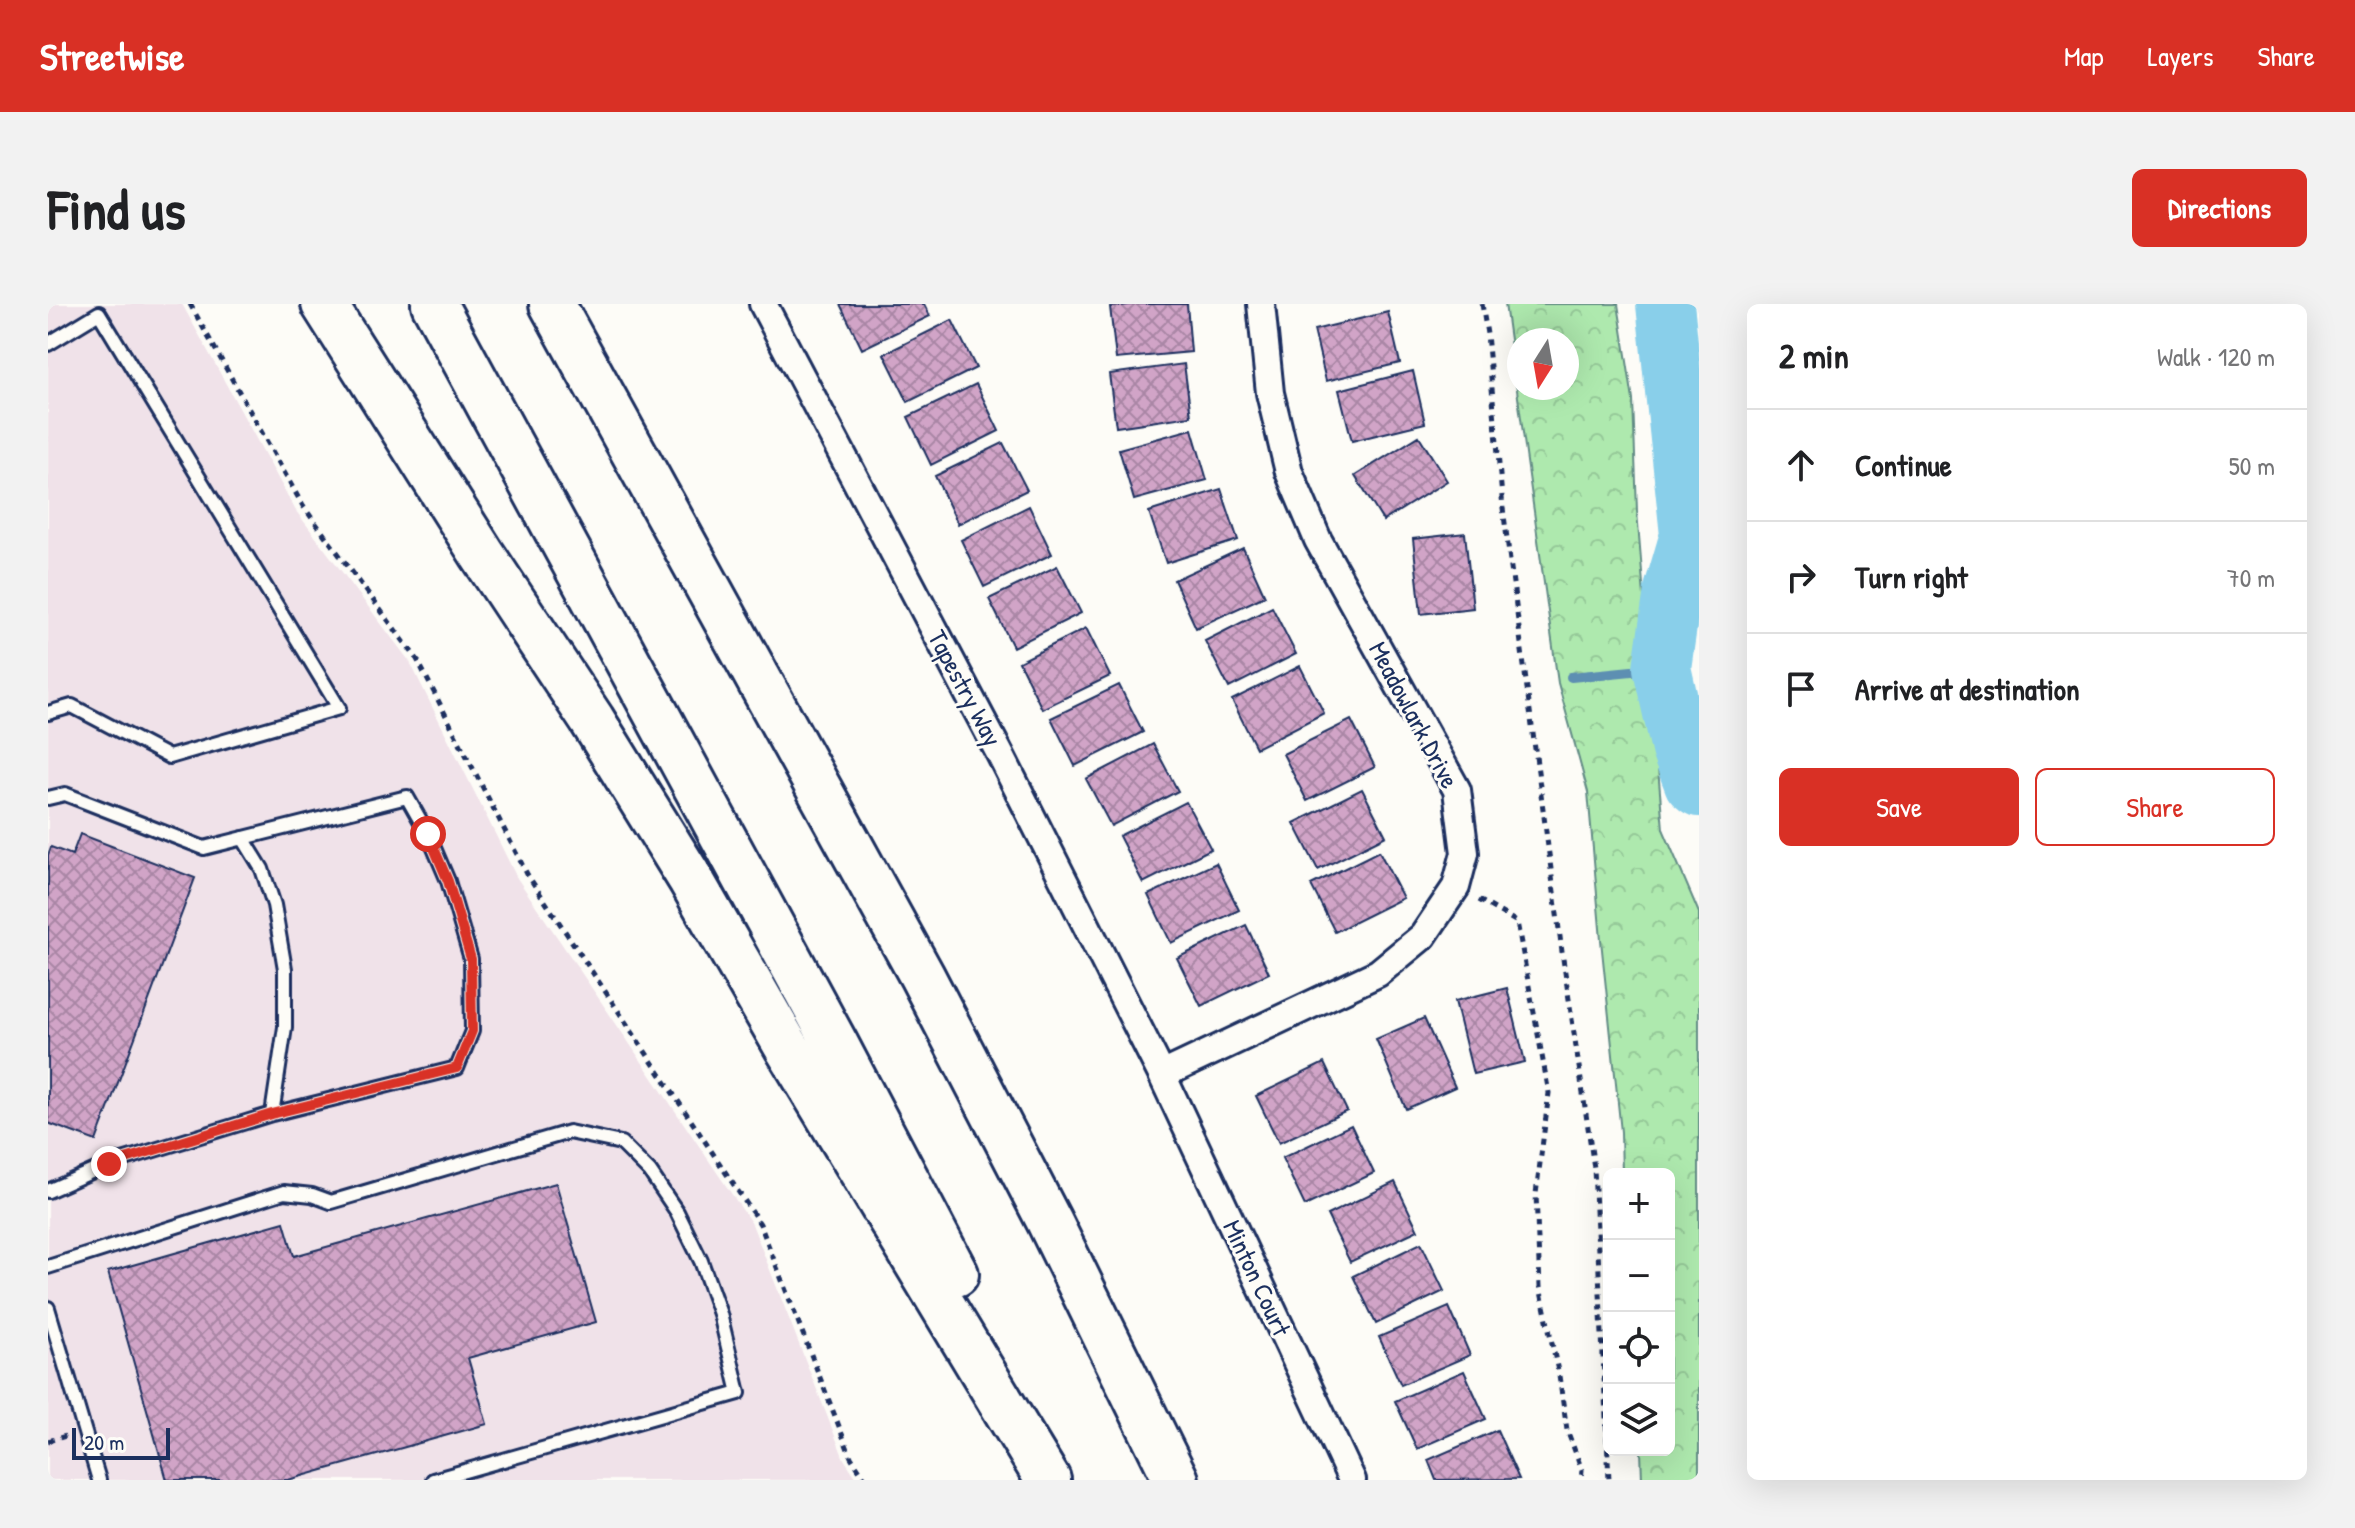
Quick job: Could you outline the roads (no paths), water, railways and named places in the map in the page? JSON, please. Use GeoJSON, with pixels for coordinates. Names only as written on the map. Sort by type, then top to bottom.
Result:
{"type":"FeatureCollection","features":[{"type":"Feature","properties":{"kind":"highway"},"geometry":{"type":"LineString","coordinates":[[324,304],[658,827],[1048,1480]]}},
{"type":"Feature","properties":{"kind":"highway"},"geometry":{"type":"LineString","coordinates":[[434,304],[836,1045],[964,1290],[1057,1480]]}},
{"type":"Feature","properties":{"kind":"highway"},"geometry":{"type":"LineString","coordinates":[[552,304],[922,976],[1049,1221],[1176,1480]]}},
{"type":"Feature","properties":{"kind":"street","name":"Tapestry Way"},"geometry":{"type":"LineString","coordinates":[[763,304],[1000,754],[1162,1075]]}},
{"type":"Feature","properties":{"kind":"street","name":"Meadowlark Drive"},"geometry":{"type":"LineString","coordinates":[[1162,1075],[1378,973],[1423,936],[1456,887],[1465,853],[1457,790],[1318,540],[1289,472],[1270,393],[1261,304]]}},
{"type":"Feature","properties":{"kind":"street","name":"Minton Court"},"geometry":{"type":"LineString","coordinates":[[1162,1075],[1352,1480]]}},
{"type":"Feature","properties":{"kind":"lane"},"geometry":{"type":"LineString","coordinates":[[48,344],[99,313],[339,708],[169,757],[72,706],[48,713]]}},
{"type":"Feature","properties":{"kind":"lane"},"geometry":{"type":"LineString","coordinates":[[48,798],[65,794],[204,848],[407,797],[428,834],[448,881],[471,959],[472,1031],[457,1068],[272,1114],[109,1164],[48,1191]]}},
{"type":"Feature","properties":{"kind":"lane"},"geometry":{"type":"LineString","coordinates":[[243,838],[262,869],[274,905],[285,969],[285,1027],[272,1114]]}},
{"type":"Feature","properties":{"kind":"lane"},"geometry":{"type":"LineString","coordinates":[[48,1267],[284,1192],[312,1195],[331,1202],[569,1132],[621,1143],[650,1172],[670,1202],[701,1261],[720,1314],[739,1393],[433,1480]]}},
{"type":"Feature","properties":{"kind":"lane"},"geometry":{"type":"LineString","coordinates":[[48,1308],[99,1480]]}},
{"type":"Feature","properties":{"kind":"waterway"},"geometry":{"type":"LineString","coordinates":[[1665,304],[1689,535],[1673,590],[1662,668],[1680,749],[1693,783],[1699,788]]}},
{"type":"Feature","properties":{"kind":"waterway"},"geometry":{"type":"LineString","coordinates":[[1685,547],[1699,551]]}},
{"type":"Feature","properties":{"kind":"waterway"},"geometry":{"type":"LineString","coordinates":[[1571,677],[1662,668]]}}]}
